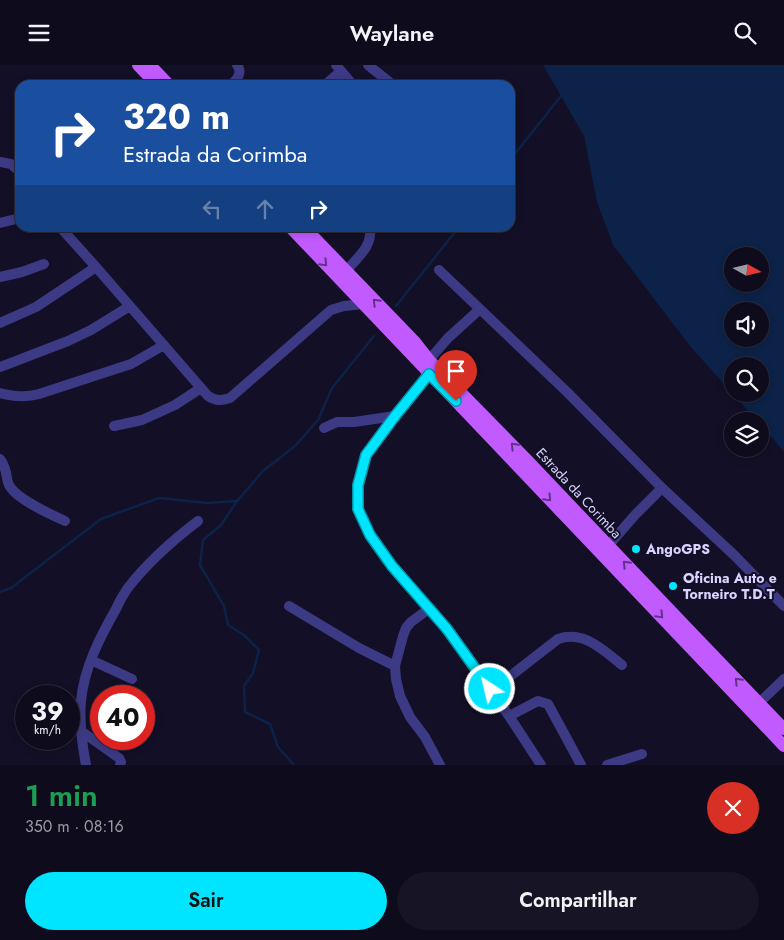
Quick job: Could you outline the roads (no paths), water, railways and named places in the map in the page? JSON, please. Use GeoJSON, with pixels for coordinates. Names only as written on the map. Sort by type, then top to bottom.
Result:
{"type":"FeatureCollection","features":[{"type":"Feature","properties":{"kind":"main road"},"geometry":{"type":"LineString","coordinates":[[138,65],[152,80]]}},
{"type":"Feature","properties":{"kind":"main road"},"geometry":{"type":"LineString","coordinates":[[150,65],[164,80]]}},
{"type":"Feature","properties":{"kind":"main road","name":"Estrada da Corimba"},"geometry":{"type":"LineString","coordinates":[[295,232],[364,304],[429,360],[527,459],[784,729]]}},
{"type":"Feature","properties":{"kind":"main road","name":"Estrada da Corimba"},"geometry":{"type":"LineString","coordinates":[[309,232],[409,341],[429,374],[784,747]]}},
{"type":"Feature","properties":{"kind":"street"},"geometry":{"type":"LineString","coordinates":[[236,80],[240,73],[237,65]]}},
{"type":"Feature","properties":{"kind":"street"},"geometry":{"type":"LineString","coordinates":[[368,65],[387,80]]}},
{"type":"Feature","properties":{"kind":"street"},"geometry":{"type":"LineString","coordinates":[[329,80],[339,68],[349,80]]}},
{"type":"Feature","properties":{"kind":"street"},"geometry":{"type":"LineString","coordinates":[[0,162],[11,164],[15,168]]}},
{"type":"Feature","properties":{"kind":"street"},"geometry":{"type":"LineString","coordinates":[[0,223],[15,219]]}},
{"type":"Feature","properties":{"kind":"street"},"geometry":{"type":"LineString","coordinates":[[64,232],[208,396],[214,400],[222,401],[230,398],[331,310],[344,306],[364,304]]}},
{"type":"Feature","properties":{"kind":"street"},"geometry":{"type":"LineString","coordinates":[[346,271],[368,243],[370,232]]}},
{"type":"Feature","properties":{"kind":"street"},"geometry":{"type":"LineString","coordinates":[[0,277],[44,264]]}},
{"type":"Feature","properties":{"kind":"street"},"geometry":{"type":"LineString","coordinates":[[0,323],[36,307],[96,267]]}},
{"type":"Feature","properties":{"kind":"street"},"geometry":{"type":"LineString","coordinates":[[439,270],[567,392],[662,488],[734,555],[784,606]]}},
{"type":"Feature","properties":{"kind":"street"},"geometry":{"type":"LineString","coordinates":[[0,367],[68,341],[91,330],[130,306]]}},
{"type":"Feature","properties":{"kind":"street"},"geometry":{"type":"LineString","coordinates":[[429,360],[448,337],[480,309]]}},
{"type":"Feature","properties":{"kind":"street"},"geometry":{"type":"LineString","coordinates":[[0,393],[29,397],[131,364],[164,345]]}},
{"type":"Feature","properties":{"kind":"street"},"geometry":{"type":"LineString","coordinates":[[429,374],[366,455],[358,485],[358,509],[370,535],[392,566],[447,629],[509,716],[541,765]]}},
{"type":"Feature","properties":{"kind":"street"},"geometry":{"type":"LineString","coordinates":[[114,426],[142,420],[176,405],[201,388]]}},
{"type":"Feature","properties":{"kind":"street"},"geometry":{"type":"LineString","coordinates":[[324,428],[337,423],[395,416]]}},
{"type":"Feature","properties":{"kind":"street"},"geometry":{"type":"LineString","coordinates":[[0,459],[5,470],[7,482],[18,495],[65,521]]}},
{"type":"Feature","properties":{"kind":"street"},"geometry":{"type":"LineString","coordinates":[[608,546],[662,488]]}},
{"type":"Feature","properties":{"kind":"street"},"geometry":{"type":"LineString","coordinates":[[86,765],[81,731],[81,701],[84,681],[108,622],[126,590],[144,569],[198,521]]}},
{"type":"Feature","properties":{"kind":"street"},"geometry":{"type":"LineString","coordinates":[[289,606],[359,648],[395,666]]}},
{"type":"Feature","properties":{"kind":"street"},"geometry":{"type":"LineString","coordinates":[[430,608],[406,628],[395,666],[400,695],[410,717],[425,737],[440,765]]}},
{"type":"Feature","properties":{"kind":"street"},"geometry":{"type":"LineString","coordinates":[[491,691],[558,639],[566,636],[573,636],[595,644],[622,665]]}},
{"type":"Feature","properties":{"kind":"street"},"geometry":{"type":"LineString","coordinates":[[91,660],[132,679]]}},
{"type":"Feature","properties":{"kind":"street"},"geometry":{"type":"LineString","coordinates":[[759,703],[784,679]]}},
{"type":"Feature","properties":{"kind":"street"},"geometry":{"type":"LineString","coordinates":[[509,716],[538,701],[548,704],[581,765]]}},
{"type":"Feature","properties":{"kind":"street"},"geometry":{"type":"LineString","coordinates":[[81,731],[119,758],[120,765]]}},
{"type":"Feature","properties":{"kind":"street"},"geometry":{"type":"LineString","coordinates":[[607,765],[642,754]]}},
{"type":"Feature","properties":{"kind":"water"},"geometry":{"type":"Polygon","coordinates":[[[543,65],[784,65],[784,452],[769,434],[769,412],[749,412],[740,402],[769,402],[769,357],[724,357],[724,384],[690,346],[613,245],[597,202],[584,136],[543,65]]]}},
{"type":"Feature","properties":{"kind":"waterway"},"geometry":{"type":"LineString","coordinates":[[515,154],[561,96]]}},
{"type":"Feature","properties":{"kind":"waterway"},"geometry":{"type":"LineString","coordinates":[[396,306],[455,232]]}},
{"type":"Feature","properties":{"kind":"waterway"},"geometry":{"type":"LineString","coordinates":[[0,592],[11,588],[101,519],[159,498],[207,503],[237,501],[263,471],[295,446],[318,420],[332,388],[374,336]]}},
{"type":"Feature","properties":{"kind":"waterway"},"geometry":{"type":"LineString","coordinates":[[237,501],[221,525],[203,540],[200,565],[224,606],[228,625],[244,635],[259,650],[253,673],[244,686],[245,712],[270,724],[278,747],[294,765]]}},
{"type":"Feature","properties":{"kind":"place","name":"AngoGPS"},"geometry":{"type":"Point","coordinates":[636,549]}},
{"type":"Feature","properties":{"kind":"place","name":"Oficina Auto e Torneiro T.D.T"},"geometry":{"type":"Point","coordinates":[673,586]}}]}
